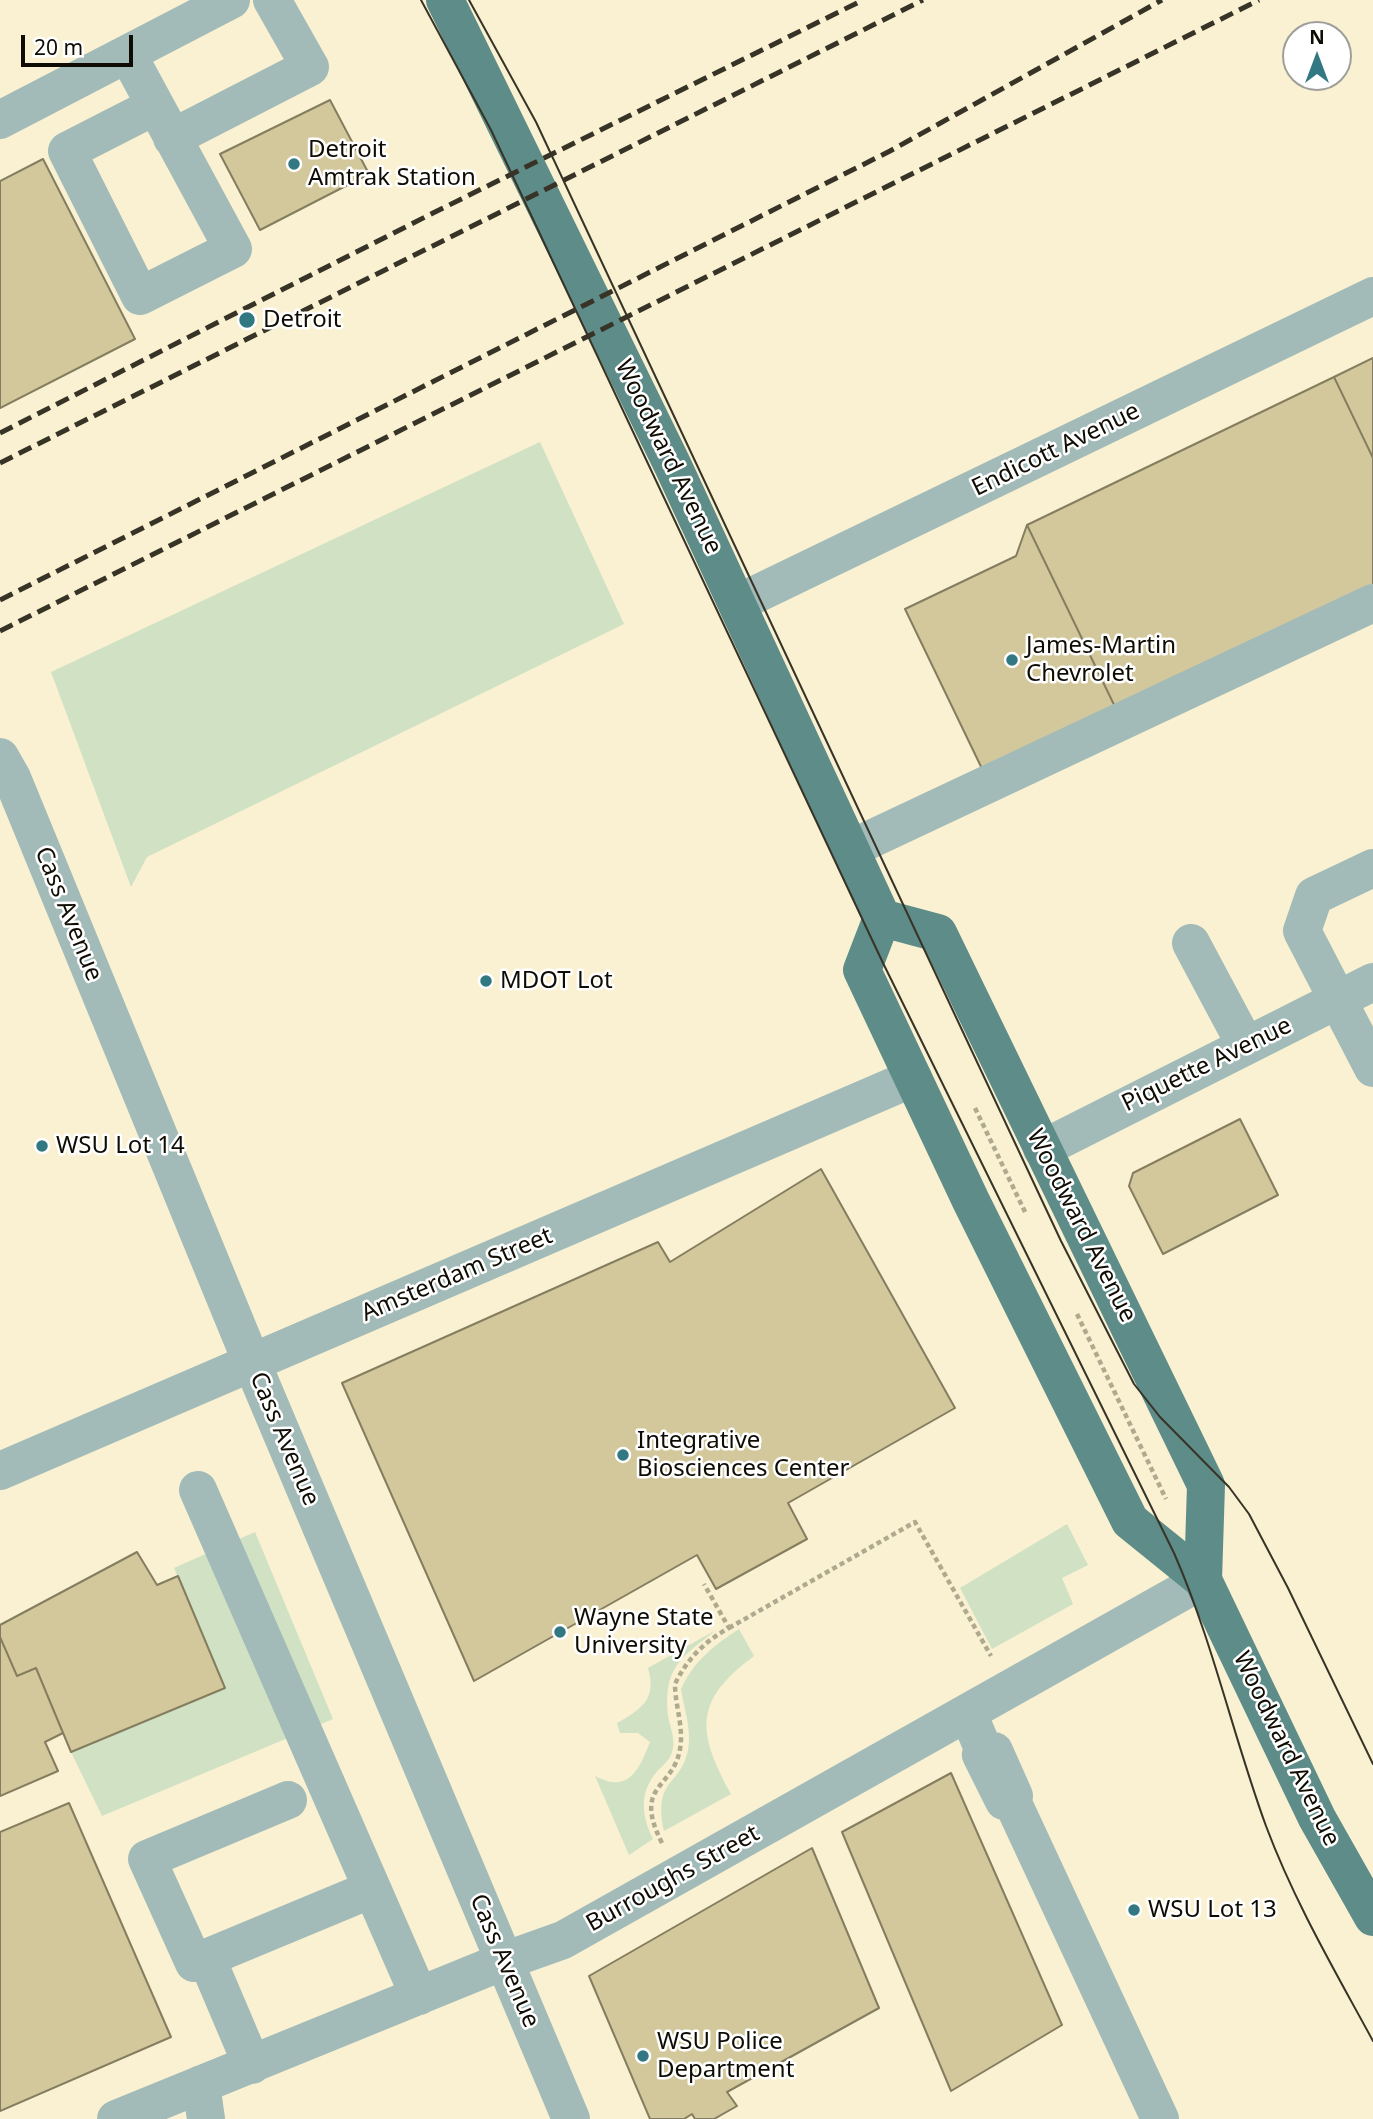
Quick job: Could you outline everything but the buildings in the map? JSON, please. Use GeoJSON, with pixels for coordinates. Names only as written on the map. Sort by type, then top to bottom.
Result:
{"type":"FeatureCollection","features":[{"type":"Feature","properties":{"kind":"main road","name":"Woodward Avenue"},"geometry":{"type":"LineString","coordinates":[[445,0],[738,603],[882,918],[862,970],[913,1078],[1130,1521],[1203,1580],[1317,1818],[1373,1917]]}},
{"type":"Feature","properties":{"kind":"main road","name":"Woodward Avenue"},"geometry":{"type":"LineString","coordinates":[[882,918],[939,933],[1042,1149],[1118,1298],[1206,1485],[1203,1580]]}},
{"type":"Feature","properties":{"kind":"street"},"geometry":{"type":"LineString","coordinates":[[0,120],[231,0]]}},
{"type":"Feature","properties":{"kind":"street"},"geometry":{"type":"LineString","coordinates":[[128,55],[163,122],[233,249],[140,296],[67,151],[163,122],[310,67],[272,0]]}},
{"type":"Feature","properties":{"kind":"street","name":"Endicott Avenue"},"geometry":{"type":"LineString","coordinates":[[738,603],[1373,296]]}},
{"type":"Feature","properties":{"kind":"street"},"geometry":{"type":"LineString","coordinates":[[850,849],[1373,603]]}},
{"type":"Feature","properties":{"kind":"street","name":"Cass Avenue"},"geometry":{"type":"LineString","coordinates":[[0,757],[12,778],[252,1363],[571,2119]]}},
{"type":"Feature","properties":{"kind":"street"},"geometry":{"type":"LineString","coordinates":[[1373,869],[1314,897],[1302,931],[1373,1068]]}},
{"type":"Feature","properties":{"kind":"street"},"geometry":{"type":"LineString","coordinates":[[1191,943],[1246,1045]]}},
{"type":"Feature","properties":{"kind":"street","name":"Piquette Avenue"},"geometry":{"type":"LineString","coordinates":[[1042,1149],[1373,982]]}},
{"type":"Feature","properties":{"kind":"street","name":"Amsterdam Street"},"geometry":{"type":"LineString","coordinates":[[0,1471],[913,1078]]}},
{"type":"Feature","properties":{"kind":"street"},"geometry":{"type":"LineString","coordinates":[[198,1490],[419,1996]]}},
{"type":"Feature","properties":{"kind":"street","name":"Burroughs Street"},"geometry":{"type":"LineString","coordinates":[[116,2119],[203,2102],[252,2064],[504,1961],[563,1940],[1203,1580]]}},
{"type":"Feature","properties":{"kind":"street"},"geometry":{"type":"LineString","coordinates":[[968,1713],[985,1751],[981,1755],[1004,1801],[1012,1801],[1160,2119]]}},
{"type":"Feature","properties":{"kind":"street"},"geometry":{"type":"LineString","coordinates":[[288,1800],[147,1859],[194,1963],[372,1889]]}},
{"type":"Feature","properties":{"kind":"street"},"geometry":{"type":"LineString","coordinates":[[207,1959],[252,2064]]}},
{"type":"Feature","properties":{"kind":"path"},"geometry":{"type":"LineString","coordinates":[[975,1108],[1026,1214]]}},
{"type":"Feature","properties":{"kind":"path"},"geometry":{"type":"LineString","coordinates":[[1077,1314],[1168,1503]]}},
{"type":"Feature","properties":{"kind":"path"},"geometry":{"type":"LineString","coordinates":[[662,1843],[653,1825],[651,1807],[655,1789],[679,1755],[681,1733],[675,1684],[692,1656],[714,1637],[915,1522],[991,1657]]}},
{"type":"Feature","properties":{"kind":"path"},"geometry":{"type":"LineString","coordinates":[[704,1584],[729,1628]]}},
{"type":"Feature","properties":{"kind":"green space"},"geometry":{"type":"Polygon","coordinates":[[[540,442],[624,624],[147,857],[131,887],[51,672],[540,442]]]}},
{"type":"Feature","properties":{"kind":"green space"},"geometry":{"type":"Polygon","coordinates":[[[1067,1524],[1088,1565],[1062,1578],[1073,1604],[992,1649],[960,1588],[1067,1524]]]}},
{"type":"Feature","properties":{"kind":"green space"},"geometry":{"type":"Polygon","coordinates":[[[255,1532],[333,1719],[102,1816],[71,1752],[224,1688],[174,1568],[255,1532]]]}},
{"type":"Feature","properties":{"kind":"green space"},"geometry":{"type":"Polygon","coordinates":[[[739,1629],[754,1656],[720,1688],[711,1703],[707,1719],[707,1735],[712,1753],[731,1794],[664,1831],[662,1801],[669,1784],[684,1762],[689,1742],[681,1689],[705,1655],[739,1629]]]}},
{"type":"Feature","properties":{"kind":"green space"},"geometry":{"type":"Polygon","coordinates":[[[716,1630],[684,1657],[672,1675],[667,1699],[673,1748],[668,1760],[650,1782],[644,1798],[646,1822],[653,1839],[629,1855],[595,1776],[607,1781],[624,1781],[637,1770],[650,1742],[638,1733],[620,1733],[617,1723],[640,1708],[649,1695],[648,1668],[716,1630]]]}},
{"type":"Feature","properties":{"kind":"tram line"},"geometry":{"type":"LineString","coordinates":[[421,0],[491,130],[883,963],[1174,1553],[1212,1655],[1254,1792],[1277,1854],[1316,1935],[1373,2041]]}},
{"type":"Feature","properties":{"kind":"tram line"},"geometry":{"type":"LineString","coordinates":[[469,0],[536,122],[1061,1241],[1134,1384],[1160,1417],[1229,1487],[1249,1514],[1373,1764]]}},
{"type":"Feature","properties":{"kind":"railway"},"geometry":{"type":"LineString","coordinates":[[0,433],[433,213],[863,0]]}},
{"type":"Feature","properties":{"kind":"railway"},"geometry":{"type":"LineString","coordinates":[[0,463],[923,0]]}},
{"type":"Feature","properties":{"kind":"railway"},"geometry":{"type":"LineString","coordinates":[[0,600],[890,151],[1162,0]]}},
{"type":"Feature","properties":{"kind":"railway"},"geometry":{"type":"LineString","coordinates":[[0,631],[1259,0]]}},
{"type":"Feature","properties":{"kind":"place","name":"Detroit Amtrak Station"},"geometry":{"type":"Point","coordinates":[294,164]}},
{"type":"Feature","properties":{"kind":"place","name":"Detroit"},"geometry":{"type":"Point","coordinates":[247,320]}},
{"type":"Feature","properties":{"kind":"place","name":"James-Martin Chevrolet"},"geometry":{"type":"Point","coordinates":[1012,660]}},
{"type":"Feature","properties":{"kind":"place","name":"MDOT Lot"},"geometry":{"type":"Point","coordinates":[486,981]}},
{"type":"Feature","properties":{"kind":"place","name":"WSU Lot 14"},"geometry":{"type":"Point","coordinates":[42,1146]}},
{"type":"Feature","properties":{"kind":"place","name":"Integrative Biosciences Center"},"geometry":{"type":"Point","coordinates":[623,1455]}},
{"type":"Feature","properties":{"kind":"place","name":"Wayne State University"},"geometry":{"type":"Point","coordinates":[560,1632]}},
{"type":"Feature","properties":{"kind":"place","name":"WSU Lot 13"},"geometry":{"type":"Point","coordinates":[1134,1910]}},
{"type":"Feature","properties":{"kind":"place","name":"WSU Police Department"},"geometry":{"type":"Point","coordinates":[643,2056]}}]}
